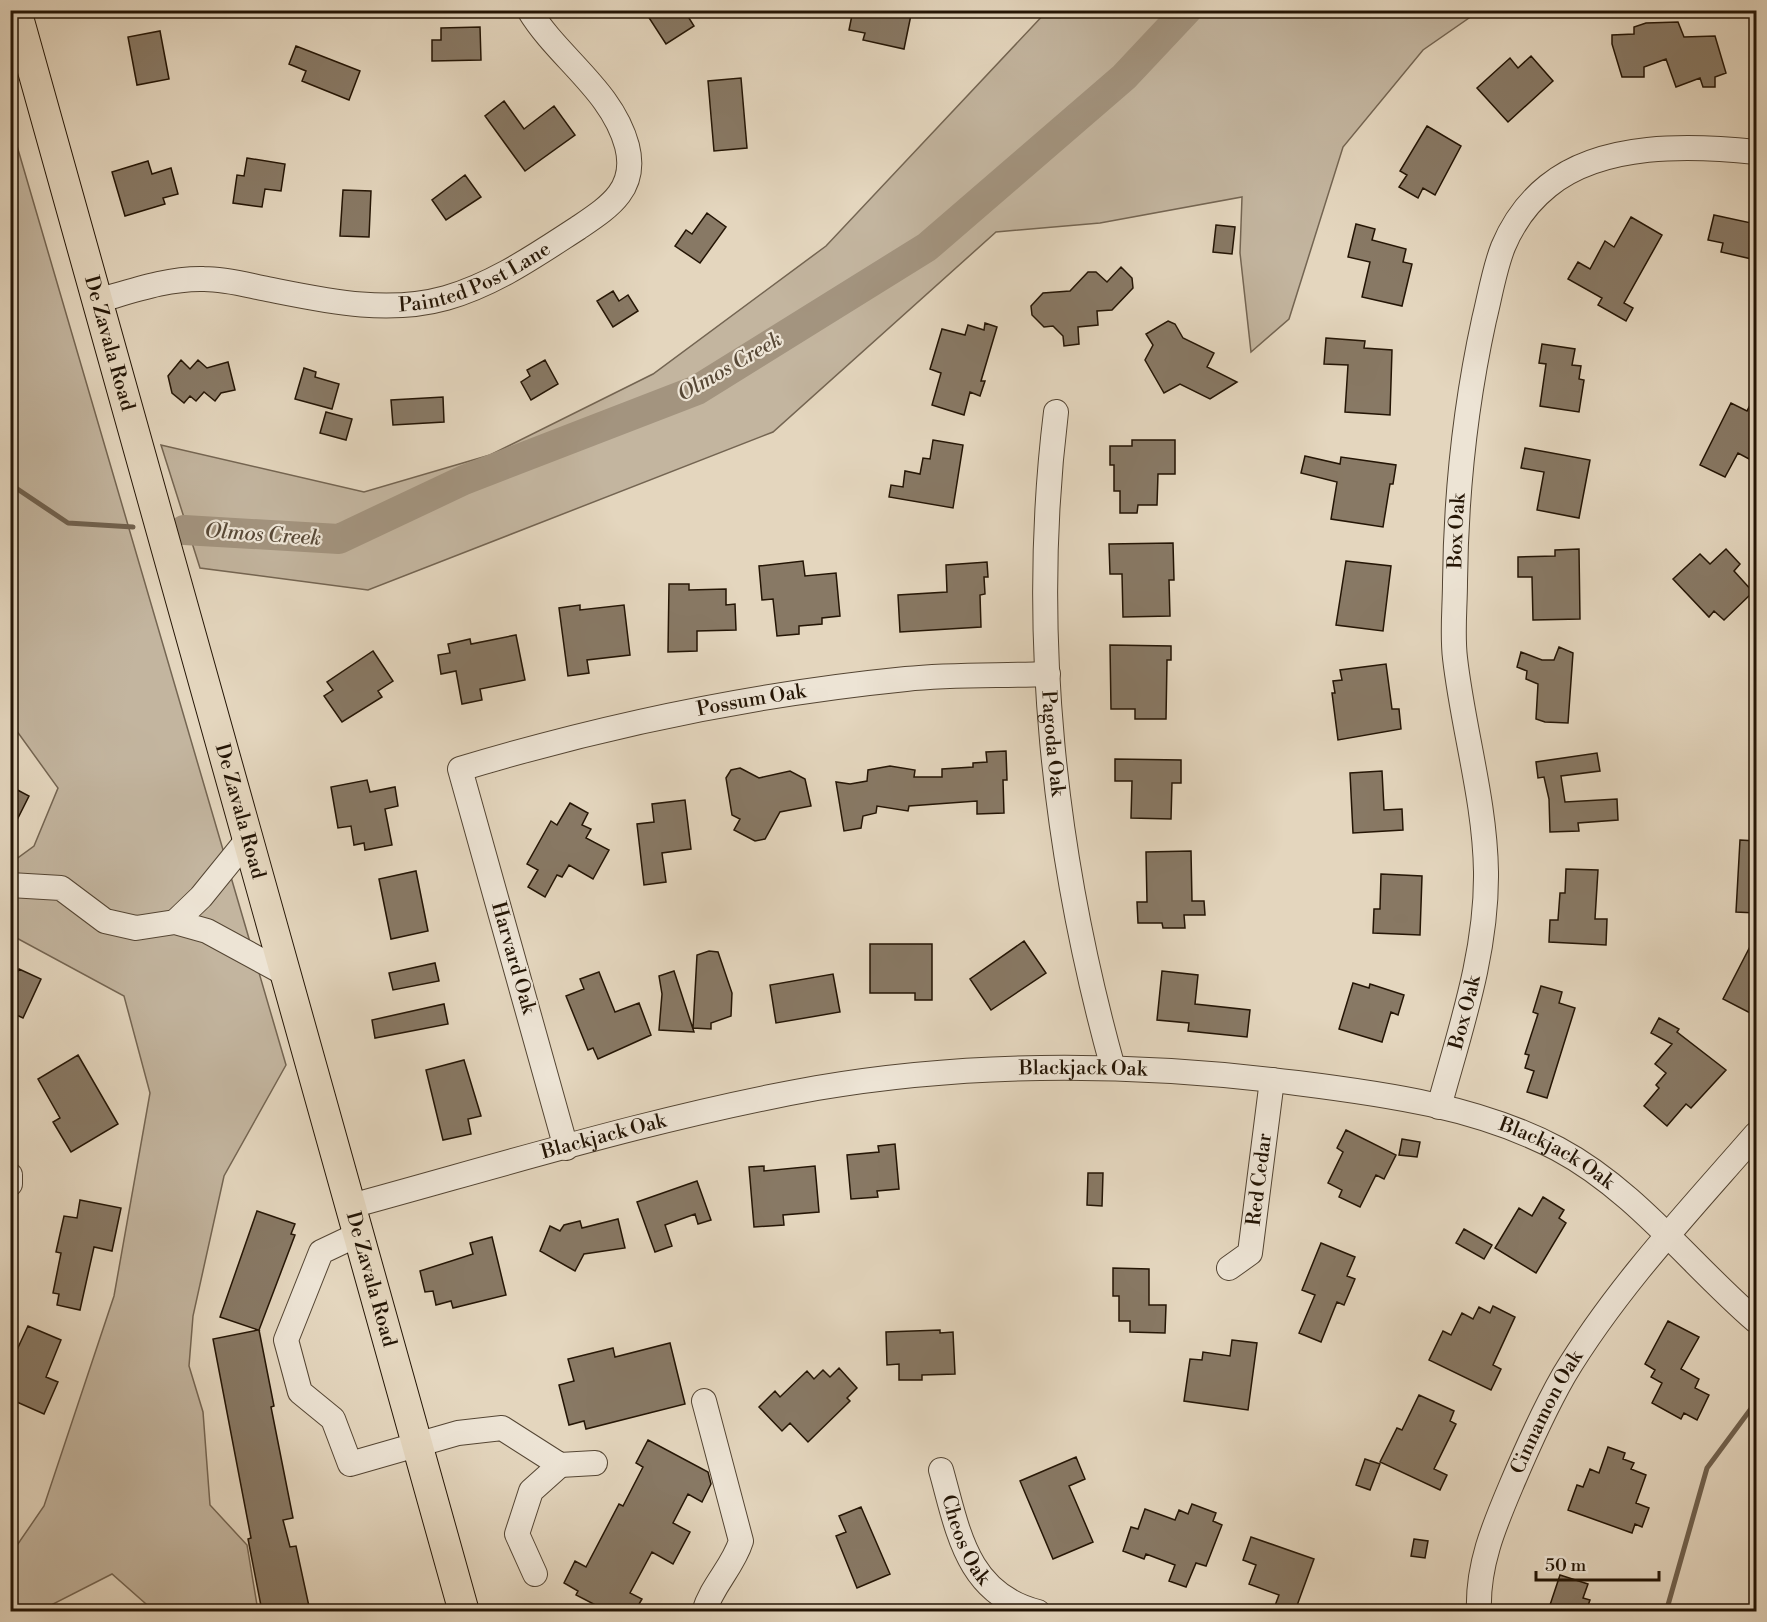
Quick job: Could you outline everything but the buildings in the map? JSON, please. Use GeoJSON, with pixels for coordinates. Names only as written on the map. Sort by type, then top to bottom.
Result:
{"type":"FeatureCollection","features":[{"type":"Feature","properties":{"kind":"main road","name":"De Zavala Road"},"geometry":{"type":"LineString","coordinates":[[16,10],[464,1611]]}},
{"type":"Feature","properties":{"kind":"street","name":"Painted Post Lane"},"geometry":{"type":"LineString","coordinates":[[98,301],[157,284],[206,279],[338,303],[374,306],[423,303],[469,290],[511,272],[610,207],[627,178],[629,162],[619,124],[603,98],[549,39],[529,10]]}},
{"type":"Feature","properties":{"kind":"street","name":"Box Oak"},"geometry":{"type":"LineString","coordinates":[[1439,1107],[1470,993],[1480,948],[1485,902],[1482,825],[1454,654],[1456,502],[1473,370],[1502,250],[1517,221],[1538,195],[1550,184],[1587,163],[1608,155],[1640,150],[1756,152]]}},
{"type":"Feature","properties":{"kind":"street","name":"Pagoda Oak"},"geometry":{"type":"LineString","coordinates":[[1056,412],[1051,456],[1047,552],[1048,674],[1057,798],[1091,991],[1113,1068]]}},
{"type":"Feature","properties":{"kind":"street","name":"Possum Oak"},"geometry":{"type":"LineString","coordinates":[[460,769],[557,740],[743,701],[909,678],[1048,674]]}},
{"type":"Feature","properties":{"kind":"street","name":"Harvard Oak"},"geometry":{"type":"LineString","coordinates":[[460,769],[566,1148]]}},
{"type":"Feature","properties":{"kind":"street"},"geometry":{"type":"LineString","coordinates":[[175,922],[201,897],[248,839]]}},
{"type":"Feature","properties":{"kind":"street"},"geometry":{"type":"LineString","coordinates":[[10,885],[61,888],[105,921],[136,928],[175,922],[207,931],[286,974]]}},
{"type":"Feature","properties":{"kind":"street","name":"Blackjack Oak"},"geometry":{"type":"LineString","coordinates":[[351,1206],[750,1101],[822,1088],[982,1070],[1113,1068],[1189,1072],[1366,1091],[1494,1121],[1563,1151],[1623,1195],[1756,1322]]}},
{"type":"Feature","properties":{"kind":"street","name":"Red Cedar"},"geometry":{"type":"LineString","coordinates":[[1228,1268],[1250,1253],[1272,1080]]}},
{"type":"Feature","properties":{"kind":"street","name":"Cinnamon Oak"},"geometry":{"type":"LineString","coordinates":[[1479,1611],[1482,1565],[1491,1536],[1531,1439],[1566,1372],[1642,1264],[1756,1134]]}},
{"type":"Feature","properties":{"kind":"street"},"geometry":{"type":"LineString","coordinates":[[10,1174],[10,1184]]}},
{"type":"Feature","properties":{"kind":"street"},"geometry":{"type":"LineString","coordinates":[[359,1234],[321,1252],[286,1340],[300,1392],[333,1419],[350,1464],[458,1433],[502,1428],[560,1465],[595,1463]]}},
{"type":"Feature","properties":{"kind":"street"},"geometry":{"type":"LineString","coordinates":[[704,1401],[741,1541],[737,1556],[710,1594],[704,1611]]}},
{"type":"Feature","properties":{"kind":"street"},"geometry":{"type":"LineString","coordinates":[[535,1575],[518,1534],[531,1491],[560,1465]]}},
{"type":"Feature","properties":{"kind":"street","name":"Cheos Oak"},"geometry":{"type":"LineString","coordinates":[[941,1470],[968,1559],[996,1592],[1016,1604],[1038,1611]]}},
{"type":"Feature","properties":{"kind":"shaded area"},"geometry":{"type":"Polygon","coordinates":[[[1048,10],[1479,11],[1423,50],[1343,147],[1289,319],[1251,352],[1240,253],[1242,197],[1100,223],[996,232],[773,432],[368,590],[200,568],[161,445],[364,492],[490,455],[653,374],[826,246],[1048,10]]]}},
{"type":"Feature","properties":{"kind":"shaded area"},"geometry":{"type":"Polygon","coordinates":[[[10,122],[286,1065],[224,1176],[193,1316],[189,1366],[203,1412],[210,1505],[247,1545],[258,1611],[154,1611],[112,1574],[53,1604],[57,1611],[11,1611],[11,1554],[44,1506],[114,1296],[150,1093],[124,996],[11,935],[11,863],[34,846],[58,788],[11,723],[10,122]]]}},
{"type":"Feature","properties":{"kind":"waterway","name":"Olmos Creek"},"geometry":{"type":"LineString","coordinates":[[184,530],[339,539],[464,480],[697,390],[927,247],[1124,77],[1187,10]]}},
{"type":"Feature","properties":{"kind":"waterway","name":"Olmos Creek"},"geometry":{"type":"LineString","coordinates":[[10,484],[68,523],[133,527]]}},
{"type":"Feature","properties":{"kind":"waterway"},"geometry":{"type":"LineString","coordinates":[[1666,1612],[1707,1468],[1756,1402]]}}]}
